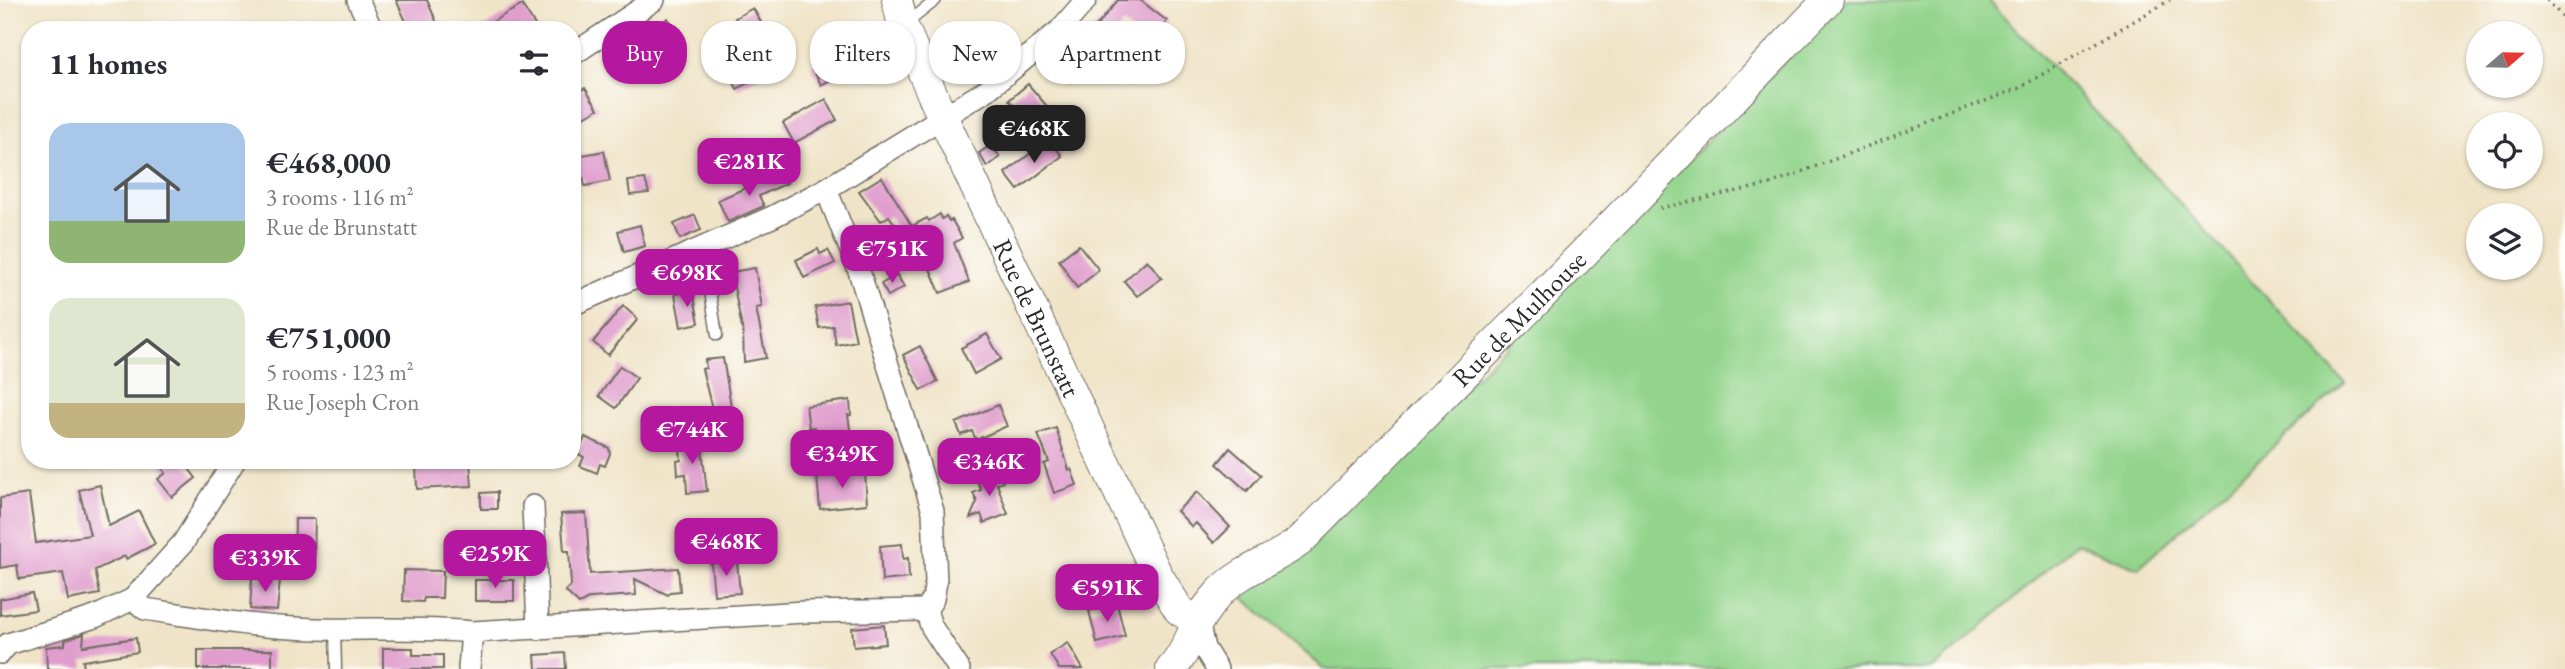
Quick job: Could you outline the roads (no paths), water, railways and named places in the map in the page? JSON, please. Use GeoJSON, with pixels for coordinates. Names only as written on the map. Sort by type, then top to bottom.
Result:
{"type":"FeatureCollection","features":[{"type":"Feature","properties":{"kind":"main road","name":"Rue de Mulhouse"},"geometry":{"type":"LineString","coordinates":[[1171,669],[1188,647],[1198,622],[1215,598],[1232,581],[1286,552],[1300,541],[1633,204],[1828,0]]}},
{"type":"Feature","properties":{"kind":"main road","name":"Rue de Brunstatt"},"geometry":{"type":"LineString","coordinates":[[900,13],[943,119],[1157,574],[1179,610],[1198,622]]}},
{"type":"Feature","properties":{"kind":"street"},"geometry":{"type":"LineString","coordinates":[[358,0],[368,21]]}},
{"type":"Feature","properties":{"kind":"street"},"geometry":{"type":"LineString","coordinates":[[581,49],[654,0]]}},
{"type":"Feature","properties":{"kind":"street"},"geometry":{"type":"LineString","coordinates":[[581,301],[772,217],[943,119],[1026,60],[1060,30],[1086,0]]}},
{"type":"Feature","properties":{"kind":"street"},"geometry":{"type":"LineString","coordinates":[[826,188],[859,271],[933,511],[936,582],[933,599],[926,610],[931,626],[959,669]]}},
{"type":"Feature","properties":{"kind":"street"},"geometry":{"type":"LineString","coordinates":[[0,653],[8,644],[95,617],[133,599],[183,543],[228,469]]}},
{"type":"Feature","properties":{"kind":"street"},"geometry":{"type":"LineString","coordinates":[[533,506],[538,629]]}},
{"type":"Feature","properties":{"kind":"street"},"geometry":{"type":"LineString","coordinates":[[133,599],[145,609],[245,626],[432,628],[472,632],[804,612],[926,610]]}},
{"type":"Feature","properties":{"kind":"street"},"geometry":{"type":"LineString","coordinates":[[1198,622],[1204,648],[1217,669]]}},
{"type":"Feature","properties":{"kind":"street"},"geometry":{"type":"LineString","coordinates":[[469,669],[472,632]]}},
{"type":"Feature","properties":{"kind":"lane"},"geometry":{"type":"LineString","coordinates":[[900,13],[936,0]]}},
{"type":"Feature","properties":{"kind":"lane"},"geometry":{"type":"LineString","coordinates":[[703,248],[718,335]]}},
{"type":"Feature","properties":{"kind":"lane"},"geometry":{"type":"LineString","coordinates":[[335,629],[336,669]]}}]}
